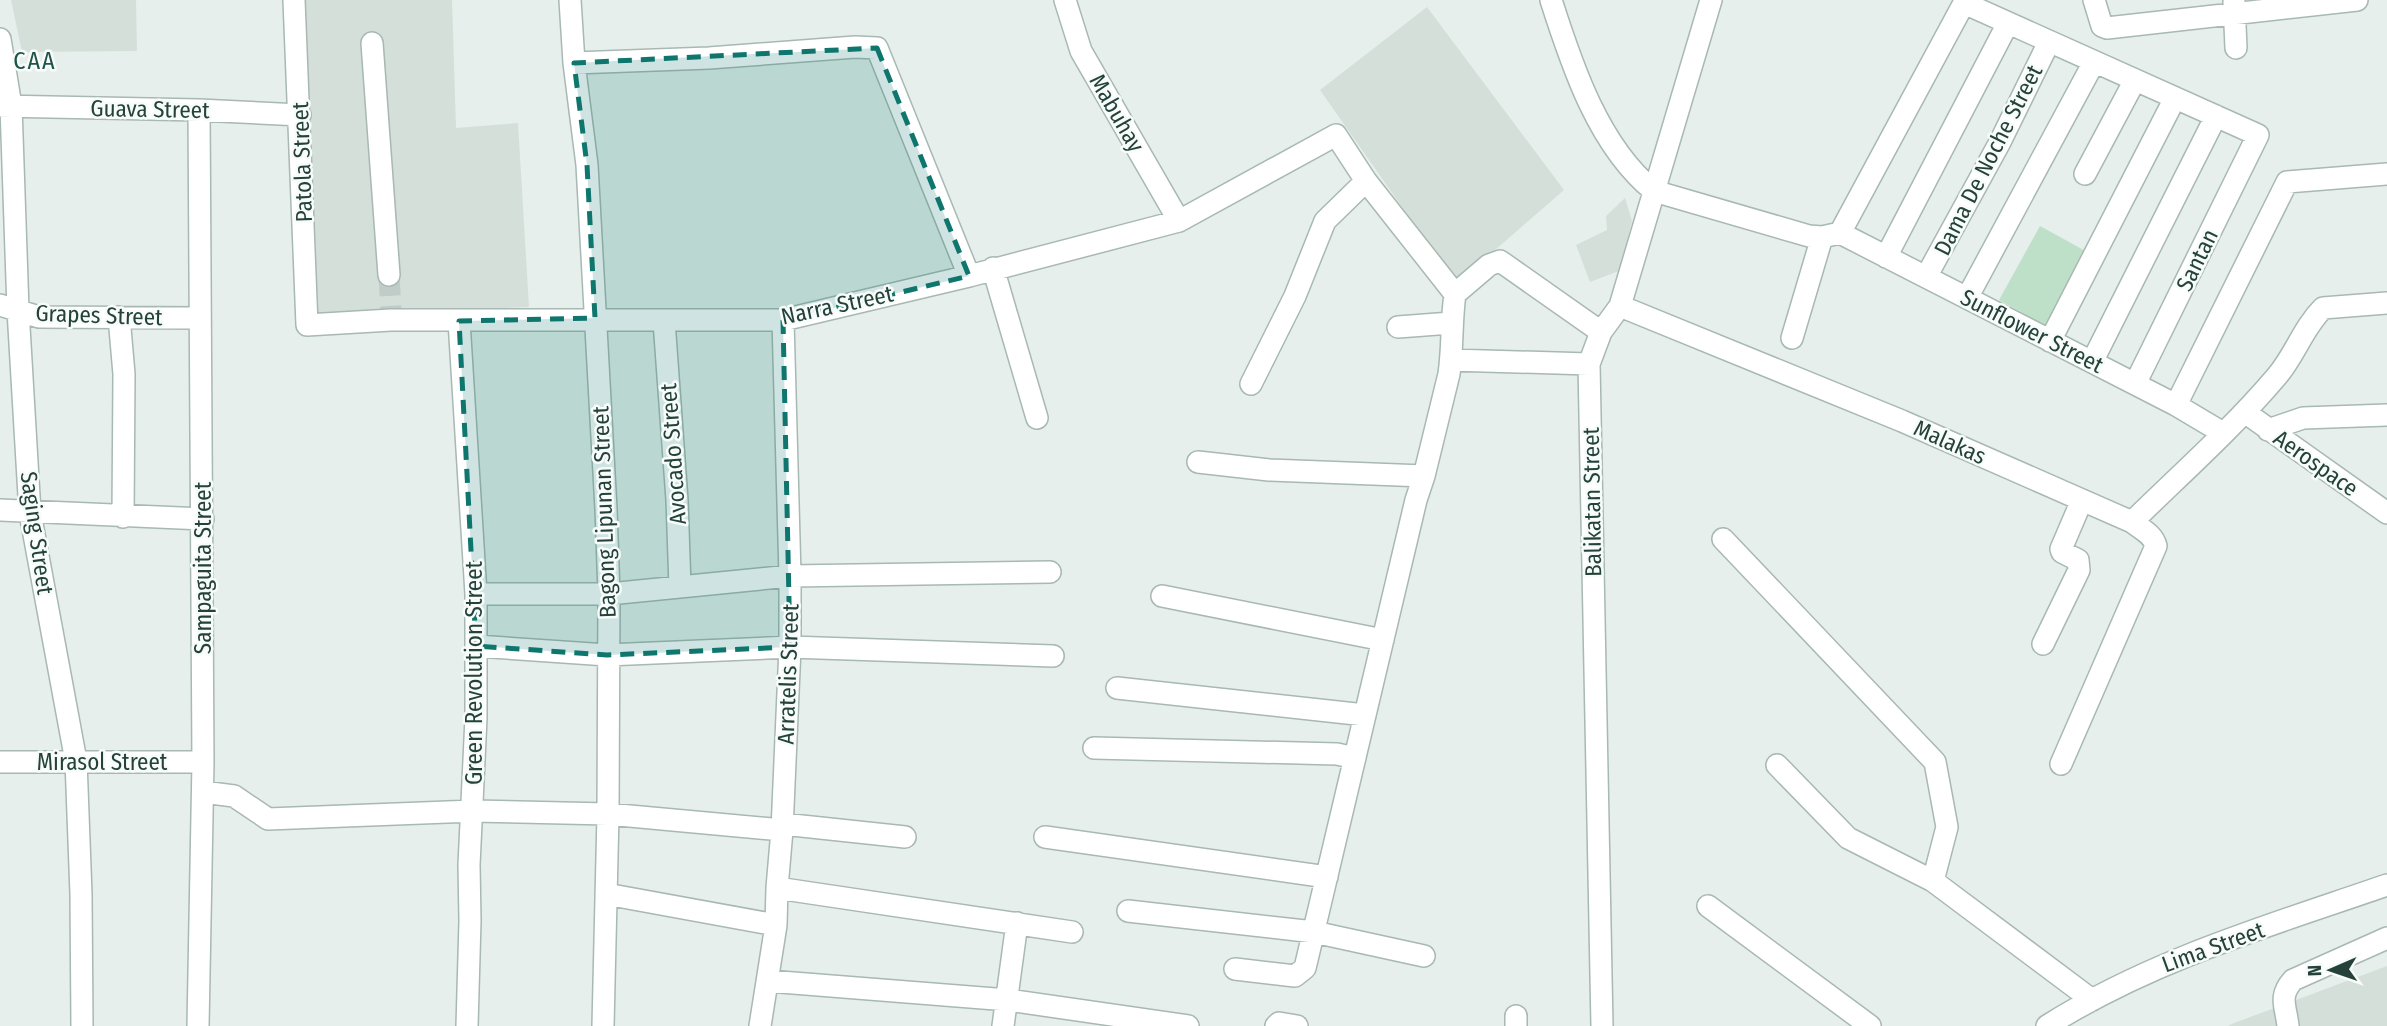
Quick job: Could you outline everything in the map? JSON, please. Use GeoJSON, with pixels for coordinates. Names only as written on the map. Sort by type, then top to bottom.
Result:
{"type":"FeatureCollection","features":[{"type":"Feature","properties":{"kind":"street","name":"Patola Street"},"geometry":{"type":"LineString","coordinates":[[294,0],[307,325]]}},
{"type":"Feature","properties":{"kind":"street","name":"Bagong Lipunan Street"},"geometry":{"type":"LineString","coordinates":[[570,0],[587,165],[608,594],[608,814],[603,1026]]}},
{"type":"Feature","properties":{"kind":"street","name":"Mabuhay"},"geometry":{"type":"LineString","coordinates":[[1065,0],[1081,51],[1179,221]]}},
{"type":"Feature","properties":{"kind":"street"},"geometry":{"type":"LineString","coordinates":[[1550,0],[1566,47],[1607,138],[1635,176],[1654,191]]}},
{"type":"Feature","properties":{"kind":"street","name":"Balikatan Street"},"geometry":{"type":"LineString","coordinates":[[1602,1026],[1589,364],[1601,332],[1620,306],[1711,0]]}},
{"type":"Feature","properties":{"kind":"street"},"geometry":{"type":"LineString","coordinates":[[2094,0],[2102,26],[2107,28],[2234,7],[2357,0]]}},
{"type":"Feature","properties":{"kind":"street"},"geometry":{"type":"LineString","coordinates":[[1792,338],[1831,235],[1964,3],[2216,116],[2092,362]]}},
{"type":"Feature","properties":{"kind":"street"},"geometry":{"type":"LineString","coordinates":[[2234,7],[2236,48]]}},
{"type":"Feature","properties":{"kind":"street"},"geometry":{"type":"LineString","coordinates":[[1886,257],[2008,23]]}},
{"type":"Feature","properties":{"kind":"street","name":"Saging Street"},"geometry":{"type":"LineString","coordinates":[[0,39],[5,106],[9,307],[30,513],[76,761],[82,1026]]}},
{"type":"Feature","properties":{"kind":"street","name":"Dama De Noche Street"},"geometry":{"type":"LineString","coordinates":[[1926,277],[2000,142],[2049,41]]}},
{"type":"Feature","properties":{"kind":"street"},"geometry":{"type":"LineString","coordinates":[[372,43],[389,275]]}},
{"type":"Feature","properties":{"kind":"street"},"geometry":{"type":"LineString","coordinates":[[575,63],[877,48],[969,276]]}},
{"type":"Feature","properties":{"kind":"street"},"geometry":{"type":"LineString","coordinates":[[1967,298],[2094,62]]}},
{"type":"Feature","properties":{"kind":"street"},"geometry":{"type":"LineString","coordinates":[[2085,174],[2135,80]]}},
{"type":"Feature","properties":{"kind":"street"},"geometry":{"type":"LineString","coordinates":[[2050,341],[2175,98]]}},
{"type":"Feature","properties":{"kind":"street","name":"Guava Street"},"geometry":{"type":"LineString","coordinates":[[5,106],[300,115]]}},
{"type":"Feature","properties":{"kind":"street","name":"Sampaguita Street"},"geometry":{"type":"LineString","coordinates":[[198,1026],[203,792],[199,110]]}},
{"type":"Feature","properties":{"kind":"street","name":"Santan"},"geometry":{"type":"LineString","coordinates":[[2135,384],[2258,135],[2216,116]]}},
{"type":"Feature","properties":{"kind":"street","name":"Narra Street"},"geometry":{"type":"LineString","coordinates":[[307,325],[391,315],[459,321],[595,318],[664,321],[783,320],[969,276],[1179,221],[1336,135],[1366,181]]}},
{"type":"Feature","properties":{"kind":"street"},"geometry":{"type":"LineString","coordinates":[[2176,405],[2287,182],[2387,174]]}},
{"type":"Feature","properties":{"kind":"street"},"geometry":{"type":"LineString","coordinates":[[1251,384],[1295,296],[1325,221],[1366,181],[1455,294]]}},
{"type":"Feature","properties":{"kind":"street","name":"Sunflower Street"},"geometry":{"type":"LineString","coordinates":[[1654,191],[1809,236],[1831,235],[1886,257],[2176,405],[2222,433]]}},
{"type":"Feature","properties":{"kind":"street"},"geometry":{"type":"LineString","coordinates":[[1235,969],[1295,976],[1305,968],[1451,360],[1451,323],[1455,294],[1489,265],[1500,261],[1601,332]]}},
{"type":"Feature","properties":{"kind":"street"},"geometry":{"type":"LineString","coordinates":[[993,268],[1037,418]]}},
{"type":"Feature","properties":{"kind":"street"},"geometry":{"type":"LineString","coordinates":[[2061,764],[2156,546],[2150,535],[2132,522],[2246,412],[2283,369],[2314,317],[2323,308],[2387,303]]}},
{"type":"Feature","properties":{"kind":"street","name":"Malakas"},"geometry":{"type":"LineString","coordinates":[[1620,306],[1902,421],[2132,522]]}},
{"type":"Feature","properties":{"kind":"street","name":"Grapes Street"},"geometry":{"type":"LineString","coordinates":[[9,307],[39,317],[200,318]]}},
{"type":"Feature","properties":{"kind":"street"},"geometry":{"type":"LineString","coordinates":[[119,317],[124,374],[123,517]]}},
{"type":"Feature","properties":{"kind":"street","name":"Arratelis Street"},"geometry":{"type":"LineString","coordinates":[[760,1026],[776,925],[790,647],[783,320]]}},
{"type":"Feature","properties":{"kind":"street","name":"Green Revolution Street"},"geometry":{"type":"LineString","coordinates":[[459,321],[476,593],[477,718],[469,864],[467,1026]]}},
{"type":"Feature","properties":{"kind":"street","name":"Avocado Street"},"geometry":{"type":"LineString","coordinates":[[664,321],[677,500],[680,587]]}},
{"type":"Feature","properties":{"kind":"street"},"geometry":{"type":"LineString","coordinates":[[1398,327],[1451,323]]}},
{"type":"Feature","properties":{"kind":"street"},"geometry":{"type":"LineString","coordinates":[[1451,360],[1589,364]]}},
{"type":"Feature","properties":{"kind":"street","name":"Aerospace"},"geometry":{"type":"LineString","coordinates":[[2246,412],[2387,513]]}},
{"type":"Feature","properties":{"kind":"street"},"geometry":{"type":"LineString","coordinates":[[2268,430],[2303,418],[2386,416]]}},
{"type":"Feature","properties":{"kind":"street"},"geometry":{"type":"LineString","coordinates":[[1198,462],[1269,470],[1424,476]]}},
{"type":"Feature","properties":{"kind":"street"},"geometry":{"type":"LineString","coordinates":[[2043,644],[2079,570],[2078,560],[2061,549],[2082,500]]}},
{"type":"Feature","properties":{"kind":"street"},"geometry":{"type":"LineString","coordinates":[[0,510],[203,519]]}},
{"type":"Feature","properties":{"kind":"street"},"geometry":{"type":"LineString","coordinates":[[1723,538],[1935,762],[1947,827],[1933,881]]}},
{"type":"Feature","properties":{"kind":"street"},"geometry":{"type":"LineString","coordinates":[[476,593],[608,594],[790,576],[1050,572]]}},
{"type":"Feature","properties":{"kind":"street"},"geometry":{"type":"LineString","coordinates":[[1162,596],[1383,640]]}},
{"type":"Feature","properties":{"kind":"street"},"geometry":{"type":"LineString","coordinates":[[476,646],[607,655],[790,647],[1053,656]]}},
{"type":"Feature","properties":{"kind":"street"},"geometry":{"type":"LineString","coordinates":[[1117,688],[1365,715]]}},
{"type":"Feature","properties":{"kind":"street"},"geometry":{"type":"LineString","coordinates":[[1094,748],[1337,754],[1355,758]]}},
{"type":"Feature","properties":{"kind":"street","name":"Mirasol Street"},"geometry":{"type":"LineString","coordinates":[[0,762],[203,762]]}},
{"type":"Feature","properties":{"kind":"street"},"geometry":{"type":"LineString","coordinates":[[1777,765],[1848,838],[1933,881],[2092,1000]]}},
{"type":"Feature","properties":{"kind":"street"},"geometry":{"type":"LineString","coordinates":[[203,792],[234,796],[268,818],[473,811],[608,814],[905,837]]}},
{"type":"Feature","properties":{"kind":"street"},"geometry":{"type":"LineString","coordinates":[[1045,837],[1327,877]]}},
{"type":"Feature","properties":{"kind":"street","name":"Lima Street"},"geometry":{"type":"LineString","coordinates":[[2047,1026],[2147,971],[2199,950],[2387,885]]}},
{"type":"Feature","properties":{"kind":"street"},"geometry":{"type":"LineString","coordinates":[[776,888],[1072,932]]}},
{"type":"Feature","properties":{"kind":"street"},"geometry":{"type":"LineString","coordinates":[[606,894],[776,925]]}},
{"type":"Feature","properties":{"kind":"street"},"geometry":{"type":"LineString","coordinates":[[1708,905],[1870,1026]]}},
{"type":"Feature","properties":{"kind":"street"},"geometry":{"type":"LineString","coordinates":[[1128,911],[1314,932],[1424,956]]}},
{"type":"Feature","properties":{"kind":"street"},"geometry":{"type":"LineString","coordinates":[[1003,1026],[1017,923]]}},
{"type":"Feature","properties":{"kind":"street"},"geometry":{"type":"LineString","coordinates":[[2288,1026],[2284,1003],[2285,989],[2293,980],[2387,938]]}},
{"type":"Feature","properties":{"kind":"street"},"geometry":{"type":"LineString","coordinates":[[768,981],[1008,1000],[1188,1026]]}},
{"type":"Feature","properties":{"kind":"street"},"geometry":{"type":"LineString","coordinates":[[1276,1026],[1279,1023],[1297,1026]]}},
{"type":"Feature","properties":{"kind":"highlighted area"},"geometry":{"type":"Polygon","coordinates":[[[877,48],[969,276],[783,320],[790,647],[607,655],[476,646],[459,321],[595,318],[587,165],[574,63],[877,48]]]}},
{"type":"Feature","properties":{"kind":"shaded area"},"geometry":{"type":"Polygon","coordinates":[[[11,0],[136,0],[137,51],[22,52],[11,0]]]}},
{"type":"Feature","properties":{"kind":"shaded area"},"geometry":{"type":"Polygon","coordinates":[[[299,0],[452,0],[456,128],[518,123],[529,307],[311,316],[299,0]]]}},
{"type":"Feature","properties":{"kind":"shaded area"},"geometry":{"type":"Polygon","coordinates":[[[1427,7],[1564,190],[1456,284],[1320,90],[1427,7]]]}},
{"type":"Feature","properties":{"kind":"shaded area"},"geometry":{"type":"Polygon","coordinates":[[[1625,198],[1632,221],[1619,271],[1590,282],[1576,245],[1607,230],[1606,216],[1625,198]]]}},
{"type":"Feature","properties":{"kind":"shaded area"},"geometry":{"type":"Polygon","coordinates":[[[2387,966],[2387,1026],[2228,1026],[2234,1023],[2387,966]]]}},
{"type":"Feature","properties":{"kind":"green space"},"geometry":{"type":"Polygon","coordinates":[[[2040,226],[2089,253],[2048,327],[1999,300],[2040,226]]]}},
{"type":"Feature","properties":{"kind":"tunnel"},"geometry":{"type":"LineString","coordinates":[[389,275],[391,310]]}},
{"type":"Feature","properties":{"kind":"district","name":"CAA"},"geometry":{"type":"Point","coordinates":[35,61]}}]}
